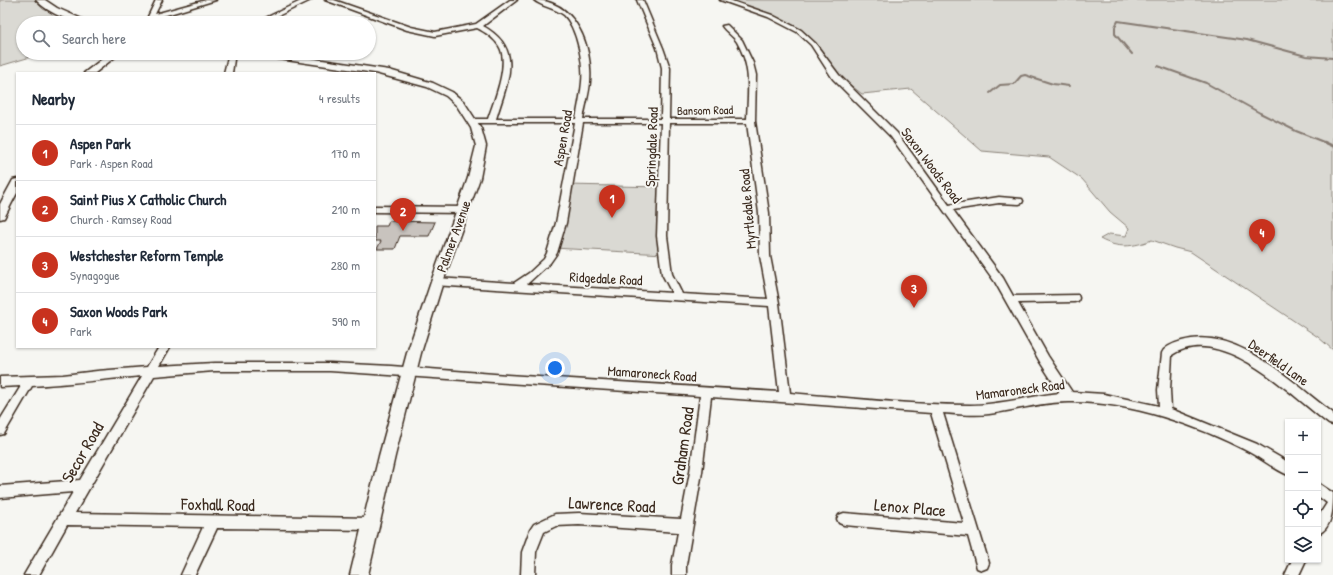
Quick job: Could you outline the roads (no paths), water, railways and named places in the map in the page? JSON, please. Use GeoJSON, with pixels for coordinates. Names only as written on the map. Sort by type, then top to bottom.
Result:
{"type":"FeatureCollection","features":[{"type":"Feature","properties":{"kind":"main road"},"geometry":{"type":"LineString","coordinates":[[40,0],[54,10],[69,16]]}},
{"type":"Feature","properties":{"kind":"main road"},"geometry":{"type":"LineString","coordinates":[[91,72],[103,60]]}},
{"type":"Feature","properties":{"kind":"main road"},"geometry":{"type":"LineString","coordinates":[[91,72],[107,60]]}},
{"type":"Feature","properties":{"kind":"main road","name":"Palmer Avenue"},"geometry":{"type":"LineString","coordinates":[[307,60],[368,69],[415,80],[449,94],[461,104],[472,121],[476,128],[481,146],[474,178],[437,282],[409,371],[359,575]]}},
{"type":"Feature","properties":{"kind":"main road"},"geometry":{"type":"LineString","coordinates":[[0,215],[16,184]]}},
{"type":"Feature","properties":{"kind":"street"},"geometry":{"type":"LineString","coordinates":[[152,16],[159,0]]}},
{"type":"Feature","properties":{"kind":"street"},"geometry":{"type":"LineString","coordinates":[[163,16],[213,0]]}},
{"type":"Feature","properties":{"kind":"street"},"geometry":{"type":"LineString","coordinates":[[273,16],[308,0]]}},
{"type":"Feature","properties":{"kind":"street"},"geometry":{"type":"LineString","coordinates":[[328,0],[373,16]]}},
{"type":"Feature","properties":{"kind":"street"},"geometry":{"type":"LineString","coordinates":[[376,17],[409,29],[428,33],[445,32],[478,26],[487,21],[514,0]]}},
{"type":"Feature","properties":{"kind":"street","name":"Aspen Road"},"geometry":{"type":"LineString","coordinates":[[516,287],[547,261],[552,253],[561,223],[586,74],[578,34],[569,16],[537,0]]}},
{"type":"Feature","properties":{"kind":"street","name":"Springdale Road"},"geometry":{"type":"LineString","coordinates":[[640,0],[660,48],[666,68],[662,236],[668,274],[679,297]]}},
{"type":"Feature","properties":{"kind":"street","name":"Saxon Woods Road"},"geometry":{"type":"LineString","coordinates":[[723,0],[785,23],[806,38],[813,44],[836,77],[894,135],[948,208],[998,280],[1044,359],[1069,397]]}},
{"type":"Feature","properties":{"kind":"street"},"geometry":{"type":"LineString","coordinates":[[478,26],[486,30],[497,40],[505,52],[505,69],[491,121]]}},
{"type":"Feature","properties":{"kind":"street","name":"Myrtledale Road"},"geometry":{"type":"LineString","coordinates":[[725,26],[739,40],[750,63],[752,75],[751,121],[764,213],[765,256],[774,303],[785,397]]}},
{"type":"Feature","properties":{"kind":"street"},"geometry":{"type":"LineString","coordinates":[[228,72],[231,60]]}},
{"type":"Feature","properties":{"kind":"street","name":"Bansom Road"},"geometry":{"type":"LineString","coordinates":[[472,121],[751,121]]}},
{"type":"Feature","properties":{"kind":"street"},"geometry":{"type":"LineString","coordinates":[[948,208],[999,200],[1019,201]]}},
{"type":"Feature","properties":{"kind":"street"},"geometry":{"type":"LineString","coordinates":[[376,209],[463,210]]}},
{"type":"Feature","properties":{"kind":"street","name":"Ridgedale Road"},"geometry":{"type":"LineString","coordinates":[[437,282],[774,303]]}},
{"type":"Feature","properties":{"kind":"street"},"geometry":{"type":"LineString","coordinates":[[1010,300],[1074,298]]}},
{"type":"Feature","properties":{"kind":"street","name":"Deerfield Lane"},"geometry":{"type":"LineString","coordinates":[[1165,412],[1164,390],[1167,353],[1173,347],[1198,342],[1215,344],[1241,352],[1333,420]]}},
{"type":"Feature","properties":{"kind":"street","name":"Secor Road"},"geometry":{"type":"LineString","coordinates":[[30,575],[164,348]]}},
{"type":"Feature","properties":{"kind":"street","name":"Mamaroneck Road"},"geometry":{"type":"LineString","coordinates":[[0,382],[214,367],[330,367],[409,371],[507,380],[936,408],[988,409],[1047,399],[1069,397],[1112,400],[1165,412],[1224,434],[1253,448],[1285,467]]}},
{"type":"Feature","properties":{"kind":"street"},"geometry":{"type":"LineString","coordinates":[[0,430],[25,390],[28,381]]}},
{"type":"Feature","properties":{"kind":"street","name":"Graham Road"},"geometry":{"type":"LineString","coordinates":[[679,575],[679,565],[696,472],[706,392]]}},
{"type":"Feature","properties":{"kind":"street","name":"Lenox Place"},"geometry":{"type":"LineString","coordinates":[[936,408],[951,463],[982,563]]}},
{"type":"Feature","properties":{"kind":"street"},"geometry":{"type":"LineString","coordinates":[[0,492],[82,486]]}},
{"type":"Feature","properties":{"kind":"street"},"geometry":{"type":"LineString","coordinates":[[1321,491],[1333,500]]}},
{"type":"Feature","properties":{"kind":"street"},"geometry":{"type":"LineString","coordinates":[[1319,527],[1333,505]]}},
{"type":"Feature","properties":{"kind":"street","name":"Foxhall Road"},"geometry":{"type":"LineString","coordinates":[[64,519],[212,523],[372,524]]}},
{"type":"Feature","properties":{"kind":"street","name":"Lawrence Road"},"geometry":{"type":"LineString","coordinates":[[528,575],[529,552],[535,535],[539,528],[555,520],[579,519],[686,526]]}},
{"type":"Feature","properties":{"kind":"street","name":"Lenox Place"},"geometry":{"type":"LineString","coordinates":[[844,519],[973,530]]}},
{"type":"Feature","properties":{"kind":"street"},"geometry":{"type":"LineString","coordinates":[[188,575],[212,523]]}},
{"type":"Feature","properties":{"kind":"street"},"geometry":{"type":"LineString","coordinates":[[1292,575],[1298,563]]}},
{"type":"Feature","properties":{"kind":"waterway"},"geometry":{"type":"LineString","coordinates":[[1132,54],[1115,34],[1115,27],[1118,21],[1247,40],[1306,56],[1333,58]]}},
{"type":"Feature","properties":{"kind":"waterway"},"geometry":{"type":"LineString","coordinates":[[1158,66],[1206,83],[1260,113],[1296,131],[1326,143]]}},
{"type":"Feature","properties":{"kind":"waterway"},"geometry":{"type":"LineString","coordinates":[[990,93],[1000,85],[1014,84],[1021,76],[1025,75],[1053,84],[1069,86]]}},
{"type":"Feature","properties":{"kind":"waterway"},"geometry":{"type":"LineString","coordinates":[[1324,142],[1333,146]]}},
{"type":"Feature","properties":{"kind":"place","name":"Aspen Park"},"geometry":{"type":"Point","coordinates":[612,218]}},
{"type":"Feature","properties":{"kind":"place","name":"Saint Pius X Catholic Church"},"geometry":{"type":"Point","coordinates":[403,231]}},
{"type":"Feature","properties":{"kind":"place","name":"Saxon Woods Park"},"geometry":{"type":"Point","coordinates":[1262,252]}},
{"type":"Feature","properties":{"kind":"place","name":"Westchester Reform Temple"},"geometry":{"type":"Point","coordinates":[914,308]}}]}
